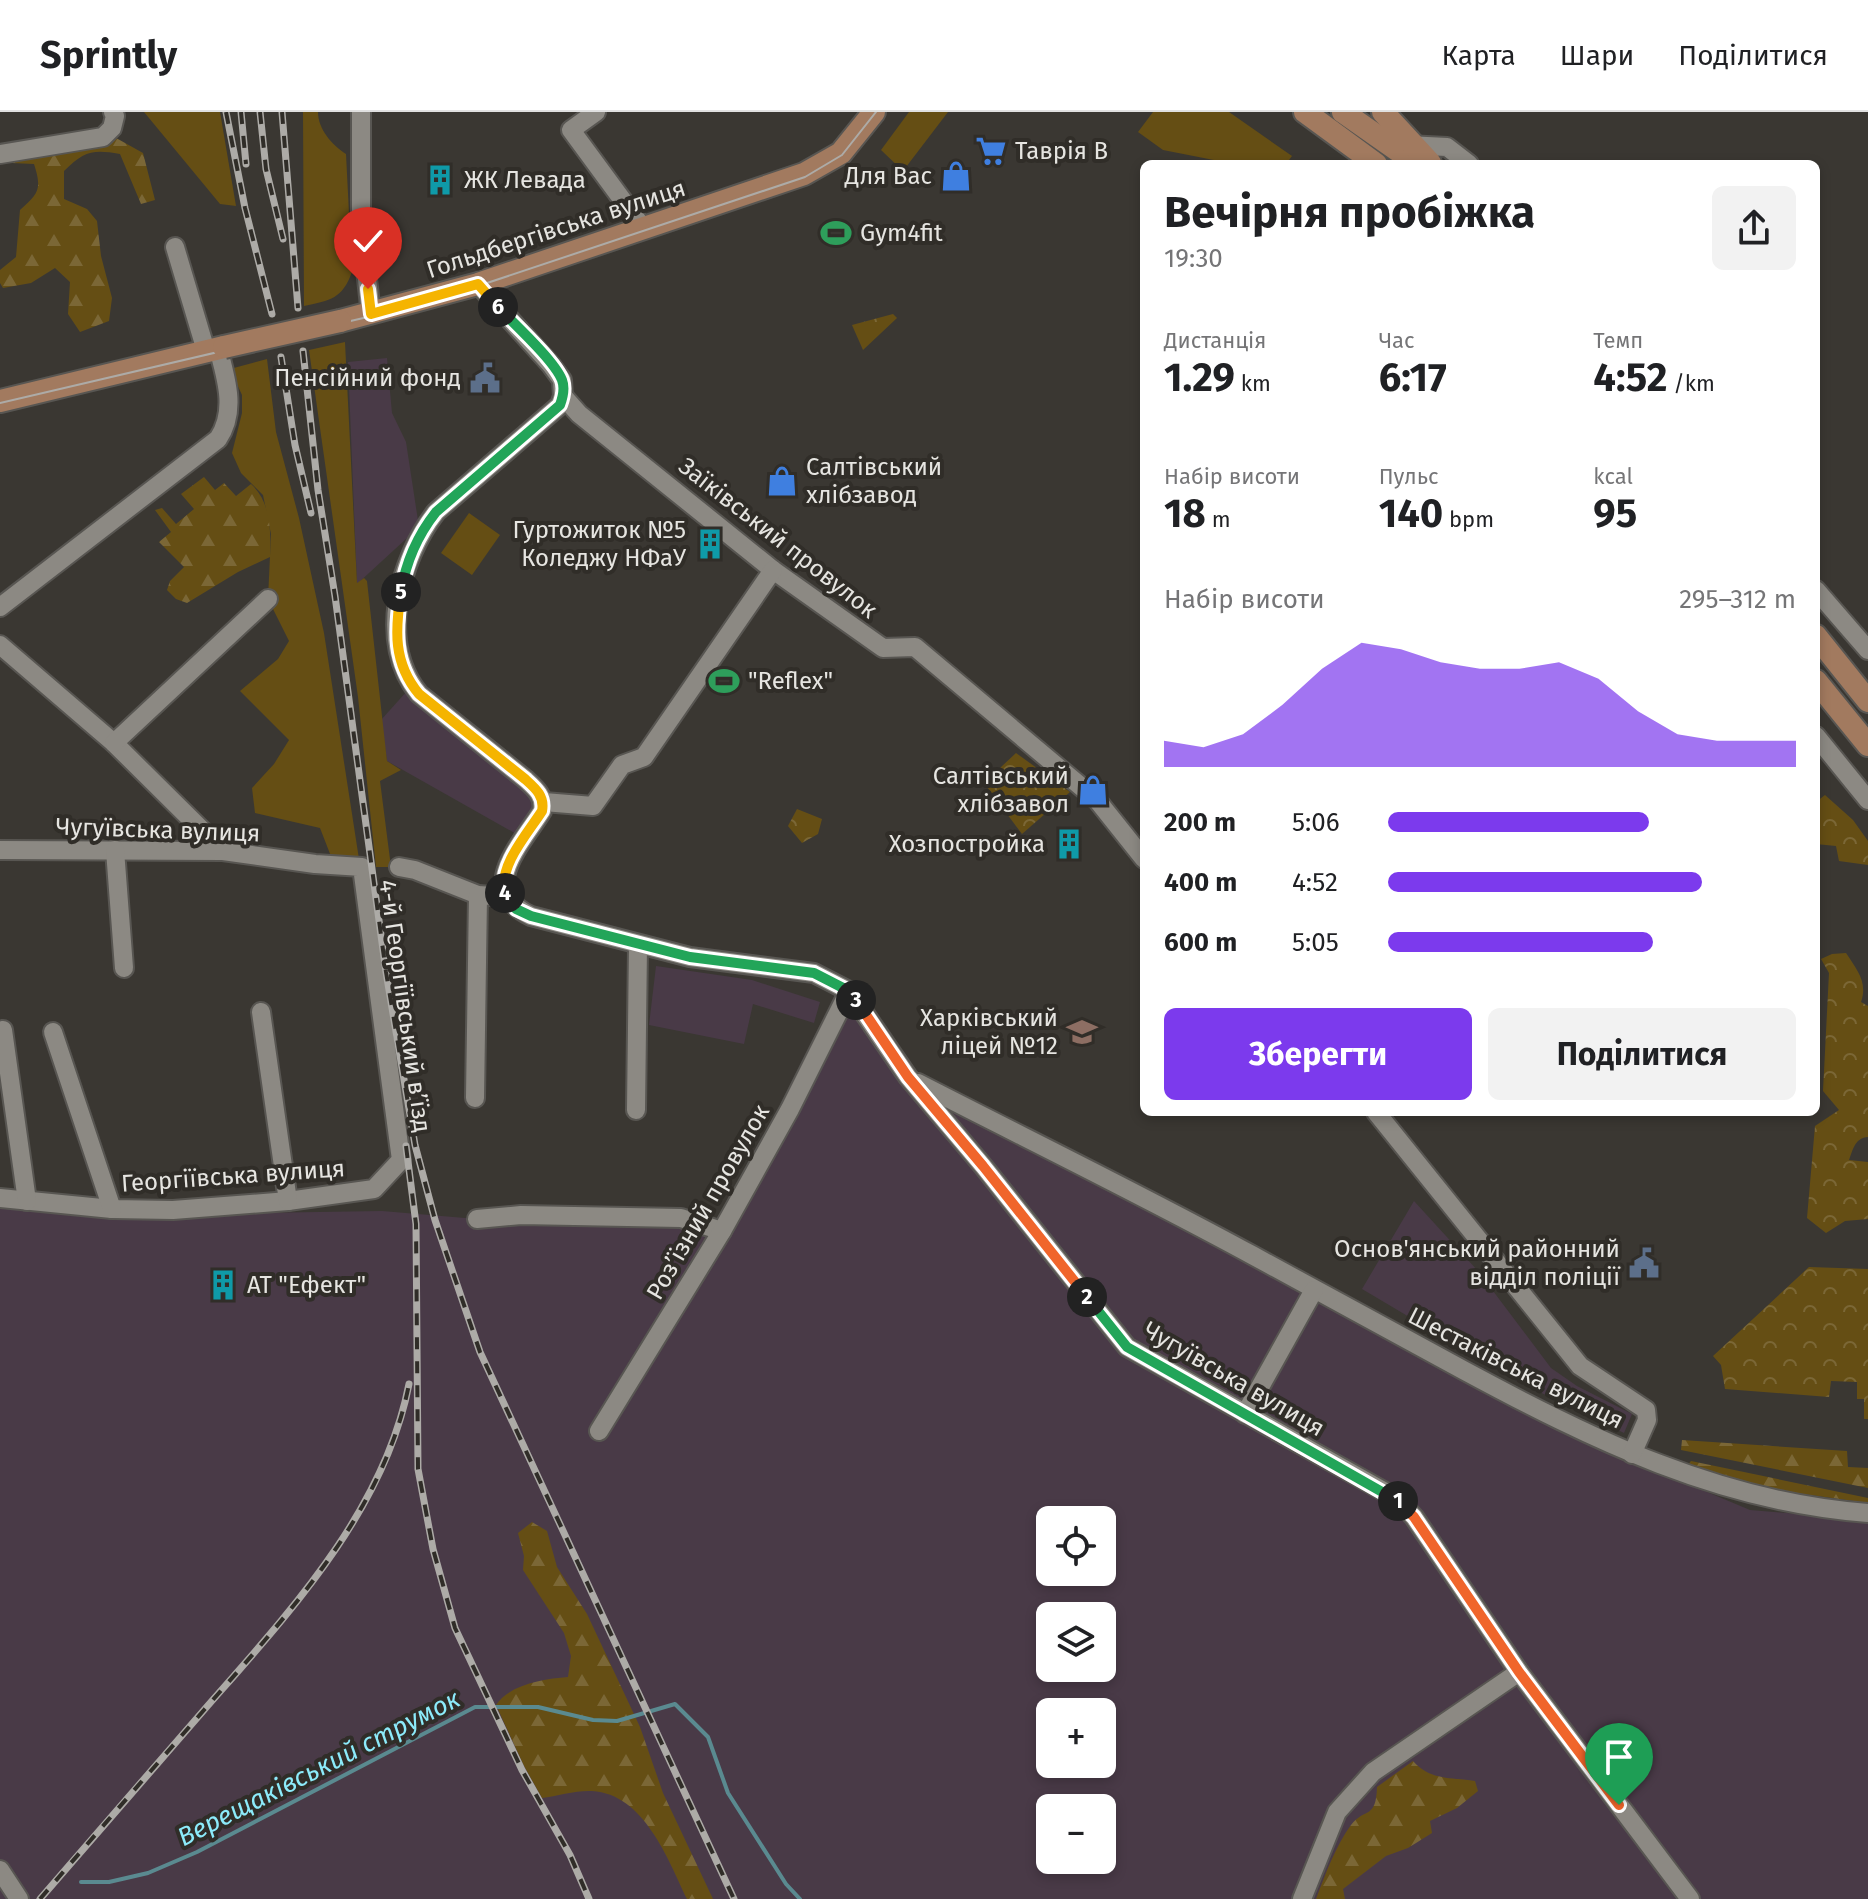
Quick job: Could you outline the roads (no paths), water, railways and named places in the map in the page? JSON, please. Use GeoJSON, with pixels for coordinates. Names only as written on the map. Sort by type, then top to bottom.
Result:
{"type":"FeatureCollection","features":[{"type":"Feature","properties":{"kind":"main road","name":"Гольдбергівська вулиця"},"geometry":{"type":"LineString","coordinates":[[0,401],[371,314],[478,284],[804,174],[841,153],[874,112]]}},
{"type":"Feature","properties":{"kind":"main road"},"geometry":{"type":"LineString","coordinates":[[1305,112],[1368,160]]}},
{"type":"Feature","properties":{"kind":"main road"},"geometry":{"type":"LineString","coordinates":[[1343,112],[1392,146],[1416,154]]}},
{"type":"Feature","properties":{"kind":"main road"},"geometry":{"type":"LineString","coordinates":[[1383,112],[1416,154]]}},
{"type":"Feature","properties":{"kind":"main road"},"geometry":{"type":"LineString","coordinates":[[1820,641],[1868,701]]}},
{"type":"Feature","properties":{"kind":"main road"},"geometry":{"type":"LineString","coordinates":[[1820,686],[1868,745]]}},
{"type":"Feature","properties":{"kind":"street"},"geometry":{"type":"LineString","coordinates":[[0,154],[103,137],[112,128],[113,112]]}},
{"type":"Feature","properties":{"kind":"street"},"geometry":{"type":"LineString","coordinates":[[361,112],[361,226],[371,314]]}},
{"type":"Feature","properties":{"kind":"street"},"geometry":{"type":"LineString","coordinates":[[596,112],[571,130],[643,228]]}},
{"type":"Feature","properties":{"kind":"street"},"geometry":{"type":"LineString","coordinates":[[1416,154],[1447,147],[1464,160]]}},
{"type":"Feature","properties":{"kind":"street"},"geometry":{"type":"LineString","coordinates":[[0,607],[218,439],[225,425],[228,405],[216,349],[175,247]]}},
{"type":"Feature","properties":{"kind":"street"},"geometry":{"type":"LineString","coordinates":[[478,284],[551,365],[562,380],[563,396],[560,405],[436,512],[422,530],[410,553],[397,615],[399,651],[406,678],[419,694],[525,779],[539,792],[544,802],[542,811],[506,868],[502,883],[506,897]]}},
{"type":"Feature","properties":{"kind":"street","name":"Заїківський провулок"},"geometry":{"type":"LineString","coordinates":[[563,396],[579,414],[773,570],[883,648],[915,647],[1097,800],[1140,854]]}},
{"type":"Feature","properties":{"kind":"street"},"geometry":{"type":"LineString","coordinates":[[544,802],[593,806],[622,765],[644,757],[773,570]]}},
{"type":"Feature","properties":{"kind":"street"},"geometry":{"type":"LineString","coordinates":[[1820,595],[1868,650]]}},
{"type":"Feature","properties":{"kind":"street"},"geometry":{"type":"LineString","coordinates":[[114,743],[268,599]]}},
{"type":"Feature","properties":{"kind":"street"},"geometry":{"type":"LineString","coordinates":[[0,645],[114,743],[223,851]]}},
{"type":"Feature","properties":{"kind":"street"},"geometry":{"type":"LineString","coordinates":[[1820,741],[1868,800]]}},
{"type":"Feature","properties":{"kind":"street","name":"Чугуївська вулиця"},"geometry":{"type":"LineString","coordinates":[[0,850],[223,851],[362,867]]}},
{"type":"Feature","properties":{"kind":"street"},"geometry":{"type":"LineString","coordinates":[[115,850],[124,968]]}},
{"type":"Feature","properties":{"kind":"street","name":"4-й Георгіївський в’їзд"},"geometry":{"type":"LineString","coordinates":[[362,867],[401,1160],[374,1189]]}},
{"type":"Feature","properties":{"kind":"street","name":"Чугуївська вулиця"},"geometry":{"type":"LineString","coordinates":[[399,867],[415,870],[478,895],[506,897],[516,909],[531,916],[690,957],[814,973],[849,991],[908,1077],[1127,1347],[1396,1498],[1414,1517],[1519,1672],[1690,1899]]}},
{"type":"Feature","properties":{"kind":"street"},"geometry":{"type":"LineString","coordinates":[[475,1098],[478,895]]}},
{"type":"Feature","properties":{"kind":"street"},"geometry":{"type":"LineString","coordinates":[[636,1110],[638,945]]}},
{"type":"Feature","properties":{"kind":"street","name":"Роз’їзний провулок"},"geometry":{"type":"LineString","coordinates":[[599,1431],[722,1231],[790,1109],[849,991]]}},
{"type":"Feature","properties":{"kind":"street"},"geometry":{"type":"LineString","coordinates":[[261,1012],[288,1201]]}},
{"type":"Feature","properties":{"kind":"street"},"geometry":{"type":"LineString","coordinates":[[3,1030],[27,1201]]}},
{"type":"Feature","properties":{"kind":"street"},"geometry":{"type":"LineString","coordinates":[[53,1032],[112,1209]]}},
{"type":"Feature","properties":{"kind":"street","name":"Шестаківська вулиця"},"geometry":{"type":"LineString","coordinates":[[908,1077],[1252,1255],[1519,1400],[1632,1454],[1691,1477],[1765,1497],[1868,1513]]}},
{"type":"Feature","properties":{"kind":"street"},"geometry":{"type":"LineString","coordinates":[[1379,1116],[1580,1366],[1646,1410],[1647,1420],[1632,1454]]}},
{"type":"Feature","properties":{"kind":"street","name":"Георгіївська вулиця"},"geometry":{"type":"LineString","coordinates":[[0,1198],[112,1209],[173,1210],[288,1201],[374,1189]]}},
{"type":"Feature","properties":{"kind":"street"},"geometry":{"type":"LineString","coordinates":[[477,1219],[521,1215],[681,1218],[722,1231]]}},
{"type":"Feature","properties":{"kind":"street"},"geometry":{"type":"LineString","coordinates":[[1245,1414],[1314,1290]]}},
{"type":"Feature","properties":{"kind":"street"},"geometry":{"type":"LineString","coordinates":[[1302,1899],[1337,1812],[1373,1772],[1519,1672]]}},
{"type":"Feature","properties":{"kind":"street"},"geometry":{"type":"LineString","coordinates":[[0,1870],[19,1899]]}},
{"type":"Feature","properties":{"kind":"waterway","name":"Верещаківський струмок"},"geometry":{"type":"LineString","coordinates":[[81,1882],[109,1882],[148,1873],[197,1852],[475,1707],[538,1707],[593,1720],[617,1721],[675,1704],[708,1737],[728,1793],[786,1884],[800,1899]]}},
{"type":"Feature","properties":{"kind":"tram line"},"geometry":{"type":"LineString","coordinates":[[0,403],[372,316],[466,290],[805,177],[842,155],[876,112]]}},
{"type":"Feature","properties":{"kind":"railway"},"geometry":{"type":"LineString","coordinates":[[226,112],[245,208],[272,314]]}},
{"type":"Feature","properties":{"kind":"railway"},"geometry":{"type":"LineString","coordinates":[[241,112],[246,164]]}},
{"type":"Feature","properties":{"kind":"railway"},"geometry":{"type":"LineString","coordinates":[[260,112],[266,169],[283,239]]}},
{"type":"Feature","properties":{"kind":"railway"},"geometry":{"type":"LineString","coordinates":[[282,112],[298,308]]}},
{"type":"Feature","properties":{"kind":"railway"},"geometry":{"type":"LineString","coordinates":[[303,351],[318,490],[386,972],[415,1145],[435,1220],[480,1352],[734,1899]]}},
{"type":"Feature","properties":{"kind":"railway"},"geometry":{"type":"LineString","coordinates":[[281,357],[295,445],[311,513]]}},
{"type":"Feature","properties":{"kind":"railway"},"geometry":{"type":"LineString","coordinates":[[406,1146],[416,1224],[418,1469],[433,1549],[455,1628],[522,1770],[570,1855],[589,1899]]}},
{"type":"Feature","properties":{"kind":"railway"},"geometry":{"type":"LineString","coordinates":[[40,1899],[268,1637],[328,1560],[378,1476],[396,1431],[409,1384]]}},
{"type":"Feature","properties":{"kind":"place","name":"Таврія В"},"geometry":{"type":"Point","coordinates":[991,151]}},
{"type":"Feature","properties":{"kind":"place","name":"Для Вас"},"geometry":{"type":"Point","coordinates":[956,176]}},
{"type":"Feature","properties":{"kind":"place","name":"ЖК Левада"},"geometry":{"type":"Point","coordinates":[440,180]}},
{"type":"Feature","properties":{"kind":"place","name":"Gym4fit"},"geometry":{"type":"Point","coordinates":[836,233]}},
{"type":"Feature","properties":{"kind":"place","name":"Пенсійний фонд"},"geometry":{"type":"Point","coordinates":[485,378]}},
{"type":"Feature","properties":{"kind":"place","name":"Салтівський хлібзавод"},"geometry":{"type":"Point","coordinates":[782,481]}},
{"type":"Feature","properties":{"kind":"place","name":"Гуртожиток №5 Коледжу НФаУ"},"geometry":{"type":"Point","coordinates":[710,544]}},
{"type":"Feature","properties":{"kind":"place","name":"\"Reflex\""},"geometry":{"type":"Point","coordinates":[724,681]}},
{"type":"Feature","properties":{"kind":"place","name":"Салтівський хлібзавол"},"geometry":{"type":"Point","coordinates":[1093,790]}},
{"type":"Feature","properties":{"kind":"place","name":"Хозпостройка"},"geometry":{"type":"Point","coordinates":[1069,844]}},
{"type":"Feature","properties":{"kind":"place","name":"Харківський ліцей №12"},"geometry":{"type":"Point","coordinates":[1082,1032]}},
{"type":"Feature","properties":{"kind":"place","name":"Основ'янський районний відділ поліції"},"geometry":{"type":"Point","coordinates":[1644,1263]}},
{"type":"Feature","properties":{"kind":"place","name":"АТ \"Ефект\""},"geometry":{"type":"Point","coordinates":[223,1285]}}]}
